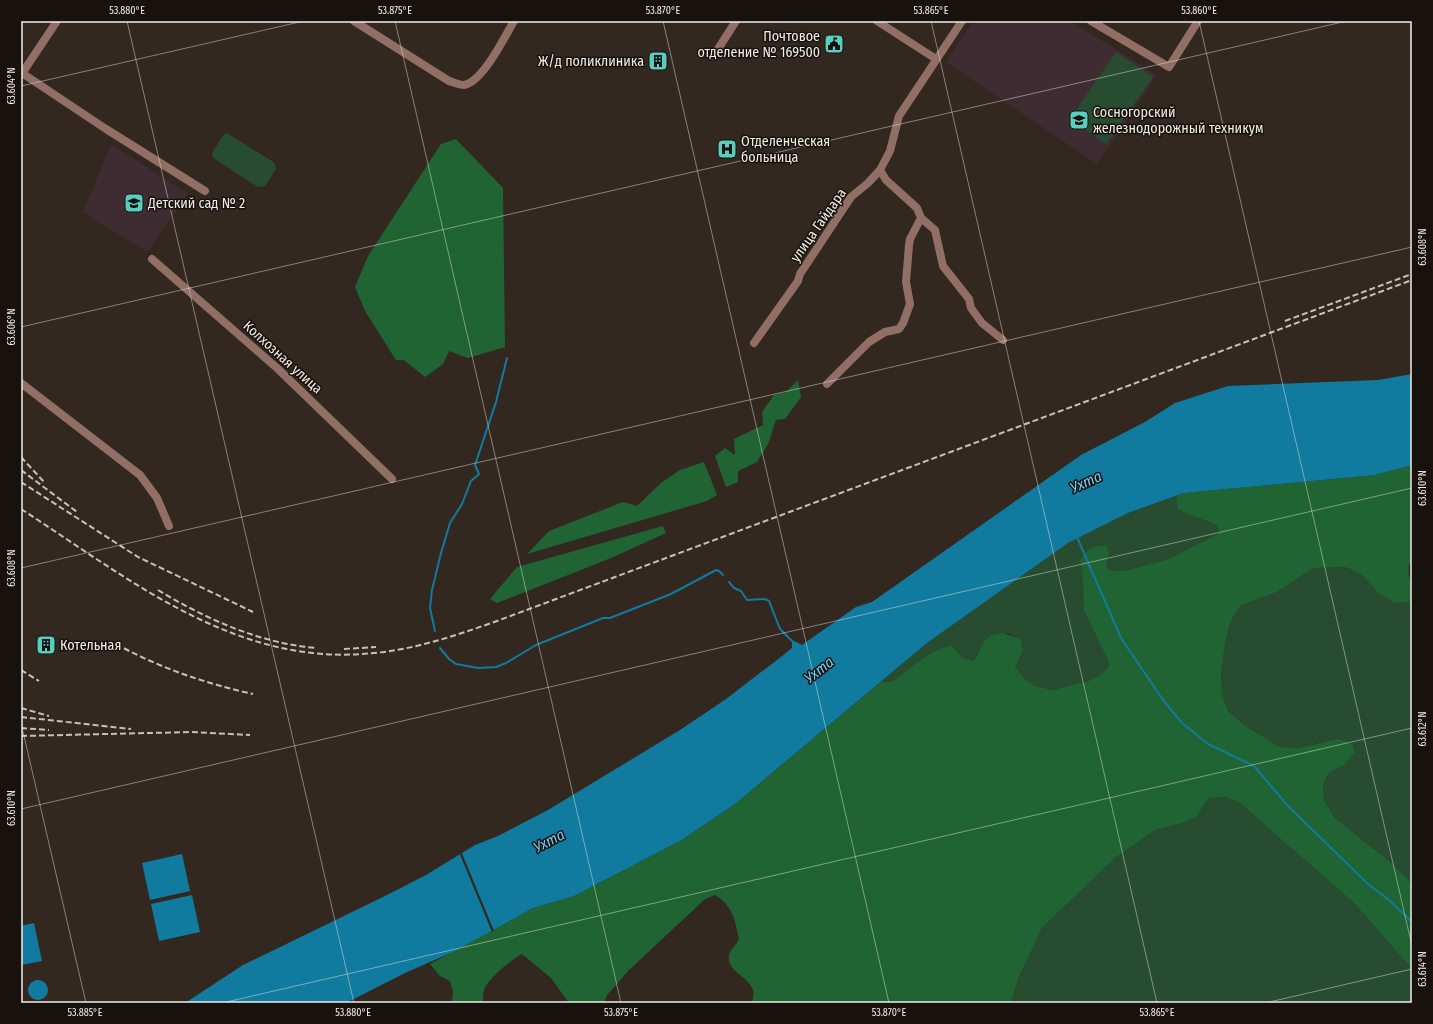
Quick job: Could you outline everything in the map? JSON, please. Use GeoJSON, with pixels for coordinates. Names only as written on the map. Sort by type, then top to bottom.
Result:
{"type":"FeatureCollection","features":[{"type":"Feature","properties":{"kind":"street"},"geometry":{"type":"LineString","coordinates":[[57,21],[22,74],[204,191]]}},
{"type":"Feature","properties":{"kind":"street"},"geometry":{"type":"LineString","coordinates":[[354,21],[449,81],[464,84],[482,73],[514,21]]}},
{"type":"Feature","properties":{"kind":"street"},"geometry":{"type":"LineString","coordinates":[[718,49],[736,21]]}},
{"type":"Feature","properties":{"kind":"street"},"geometry":{"type":"LineString","coordinates":[[877,21],[936,59]]}},
{"type":"Feature","properties":{"kind":"street","name":"улица Гайдара"},"geometry":{"type":"LineString","coordinates":[[754,343],[798,281],[800,274],[851,197],[868,183],[880,170],[890,151],[899,116],[962,21]]}},
{"type":"Feature","properties":{"kind":"street"},"geometry":{"type":"LineString","coordinates":[[1092,21],[1169,67],[1198,21]]}},
{"type":"Feature","properties":{"kind":"street"},"geometry":{"type":"LineString","coordinates":[[880,170],[886,180],[917,208],[921,218],[935,230],[943,266],[969,299],[971,308],[982,323],[1003,340]]}},
{"type":"Feature","properties":{"kind":"street"},"geometry":{"type":"LineString","coordinates":[[827,384],[869,342],[885,332],[899,329],[903,323],[910,304],[906,282],[910,239],[921,218]]}},
{"type":"Feature","properties":{"kind":"street","name":"Колхозная улица"},"geometry":{"type":"LineString","coordinates":[[152,259],[277,368],[392,479]]}},
{"type":"Feature","properties":{"kind":"street"},"geometry":{"type":"LineString","coordinates":[[21,382],[140,475],[154,494],[169,526]]}},
{"type":"Feature","properties":{"kind":"shaded area","name":"Сосногорский железнодорожный техникум"},"geometry":{"type":"Polygon","coordinates":[[[973,21],[1070,21],[1157,75],[1097,164],[946,62],[973,21]]]}},
{"type":"Feature","properties":{"kind":"shaded area","name":"Детский сад № 2"},"geometry":{"type":"Polygon","coordinates":[[[111,144],[188,194],[147,252],[83,212],[111,144]]]}},
{"type":"Feature","properties":{"kind":"green space"},"geometry":{"type":"Polygon","coordinates":[[[1116,52],[1153,77],[1106,144],[1070,119],[1116,52]]]}},
{"type":"Feature","properties":{"kind":"green space"},"geometry":{"type":"Polygon","coordinates":[[[227,133],[275,163],[276,169],[265,186],[258,187],[213,158],[212,153],[224,134],[227,133]]]}},
{"type":"Feature","properties":{"kind":"green space"},"geometry":{"type":"Polygon","coordinates":[[[456,139],[503,188],[505,347],[468,358],[449,351],[443,364],[425,377],[404,360],[396,360],[365,311],[355,287],[368,256],[441,144],[456,139]]]}},
{"type":"Feature","properties":{"kind":"green space"},"geometry":{"type":"Polygon","coordinates":[[[798,380],[801,397],[785,419],[776,420],[768,444],[757,462],[738,471],[738,482],[726,487],[715,456],[725,448],[735,455],[734,439],[763,425],[762,412],[774,395],[786,392],[798,380]]]}},
{"type":"Feature","properties":{"kind":"green space"},"geometry":{"type":"Polygon","coordinates":[[[704,462],[717,495],[707,501],[527,554],[549,531],[623,502],[637,506],[661,483],[680,470],[704,462]]]}},
{"type":"Feature","properties":{"kind":"green space"},"geometry":{"type":"Polygon","coordinates":[[[1412,465],[1412,563],[1409,564],[1412,591],[1411,601],[1395,603],[1377,592],[1361,574],[1345,567],[1313,568],[1277,592],[1240,606],[1231,621],[1225,643],[1221,675],[1222,694],[1228,711],[1244,725],[1280,747],[1298,748],[1339,739],[1352,744],[1355,752],[1344,765],[1329,773],[1323,784],[1324,800],[1335,818],[1394,865],[1412,884],[1412,969],[1353,902],[1239,802],[1226,797],[1209,798],[1197,816],[1186,822],[1155,830],[1115,858],[1042,928],[1018,979],[1011,1003],[752,1003],[753,990],[751,985],[734,970],[729,961],[729,955],[739,939],[732,914],[726,904],[715,895],[705,899],[629,970],[607,995],[604,1003],[569,1003],[551,978],[522,954],[506,965],[486,985],[483,995],[483,1003],[452,1003],[453,992],[450,981],[440,976],[430,964],[533,908],[574,896],[680,841],[735,804],[882,681],[889,682],[895,680],[922,659],[936,651],[952,646],[964,658],[973,661],[978,655],[982,645],[988,638],[992,635],[1006,634],[1021,640],[1023,651],[1015,667],[1023,677],[1035,686],[1053,690],[1091,680],[1103,673],[1109,666],[1107,658],[1084,610],[1083,579],[1080,560],[1085,553],[1091,549],[1097,546],[1106,545],[1109,553],[1106,564],[1110,571],[1124,571],[1169,559],[1219,533],[1217,525],[1178,510],[1176,496],[1184,493],[1375,475],[1412,465]]]}},
{"type":"Feature","properties":{"kind":"green space"},"geometry":{"type":"Polygon","coordinates":[[[1176,496],[1179,510],[1217,525],[1219,533],[1169,559],[1124,571],[1110,571],[1106,564],[1109,553],[1080,560],[1083,579],[1109,666],[1103,673],[1091,680],[1053,690],[1035,686],[1023,677],[1015,667],[1023,651],[1021,640],[1008,633],[983,643],[980,654],[973,661],[964,658],[957,650],[931,653],[895,680],[889,682],[882,681],[927,643],[1068,543],[1128,513],[1176,496]]]}},
{"type":"Feature","properties":{"kind":"green space"},"geometry":{"type":"Polygon","coordinates":[[[663,526],[666,533],[611,558],[497,603],[490,599],[517,567],[663,526]]]}},
{"type":"Feature","properties":{"kind":"green space"},"geometry":{"type":"Polygon","coordinates":[[[1345,567],[1361,574],[1377,592],[1410,601],[1412,595],[1412,884],[1394,865],[1335,818],[1324,800],[1323,784],[1329,773],[1344,765],[1323,742],[1298,748],[1280,747],[1244,725],[1228,711],[1222,694],[1221,675],[1225,643],[1231,621],[1240,606],[1277,592],[1313,568],[1345,567]]]}},
{"type":"Feature","properties":{"kind":"green space"},"geometry":{"type":"Polygon","coordinates":[[[1226,797],[1239,801],[1353,902],[1412,969],[1412,1003],[1011,1003],[1018,979],[1042,928],[1115,858],[1155,830],[1186,822],[1197,816],[1209,798],[1226,797]]]}},
{"type":"Feature","properties":{"kind":"water","name":"Ухта"},"geometry":{"type":"Polygon","coordinates":[[[1412,374],[1412,465],[1375,475],[1184,493],[1128,513],[1068,543],[927,643],[735,804],[680,841],[574,896],[533,908],[455,951],[405,973],[346,1003],[185,1003],[243,965],[387,895],[426,875],[475,845],[498,836],[548,810],[680,730],[726,699],[786,653],[792,648],[792,640],[802,645],[856,607],[872,602],[1081,455],[1145,422],[1175,403],[1228,386],[1378,380],[1412,374]]]}},
{"type":"Feature","properties":{"kind":"water"},"geometry":{"type":"Polygon","coordinates":[[[182,854],[190,891],[150,900],[142,863],[182,854]]]}},
{"type":"Feature","properties":{"kind":"water"},"geometry":{"type":"Polygon","coordinates":[[[192,895],[200,932],[159,941],[151,904],[192,895]]]}},
{"type":"Feature","properties":{"kind":"water"},"geometry":{"type":"Polygon","coordinates":[[[34,923],[42,961],[21,965],[21,926],[34,923]]]}},
{"type":"Feature","properties":{"kind":"water"},"geometry":{"type":"Polygon","coordinates":[[[38,980],[45,983],[48,990],[45,997],[38,1000],[31,997],[28,990],[31,983],[38,980]]]}},
{"type":"Feature","properties":{"kind":"pier"},"geometry":{"type":"Polygon","coordinates":[[[461,851],[494,931],[492,932],[459,852],[461,851]]]}},
{"type":"Feature","properties":{"kind":"waterway"},"geometry":{"type":"LineString","coordinates":[[435,631],[430,608],[432,590],[441,553],[450,523],[462,504],[471,481],[479,474],[475,465],[496,402],[507,358]]}},
{"type":"Feature","properties":{"kind":"waterway"},"geometry":{"type":"LineString","coordinates":[[1077,537],[1121,638],[1163,700],[1182,723],[1208,744],[1254,766],[1288,806],[1368,884],[1389,900],[1412,922]]}},
{"type":"Feature","properties":{"kind":"waterway"},"geometry":{"type":"LineString","coordinates":[[440,648],[449,659],[456,664],[478,668],[496,667],[506,663],[536,645],[603,618],[610,618],[671,594],[716,570],[723,575]]}},
{"type":"Feature","properties":{"kind":"waterway"},"geometry":{"type":"LineString","coordinates":[[729,582],[734,588],[741,591],[747,600],[765,599],[769,601],[780,629],[792,641]]}},
{"type":"Feature","properties":{"kind":"railway"},"geometry":{"type":"LineString","coordinates":[[1285,321],[1412,274]]}},
{"type":"Feature","properties":{"kind":"railway"},"geometry":{"type":"LineString","coordinates":[[21,509],[144,589],[187,613],[230,632],[276,647],[324,654],[374,653],[390,651],[437,641],[497,621],[1412,280]]}},
{"type":"Feature","properties":{"kind":"railway"},"geometry":{"type":"LineString","coordinates":[[21,457],[45,483]]}},
{"type":"Feature","properties":{"kind":"railway"},"geometry":{"type":"LineString","coordinates":[[21,470],[77,512]]}},
{"type":"Feature","properties":{"kind":"railway"},"geometry":{"type":"LineString","coordinates":[[21,482],[138,557],[253,612]]}},
{"type":"Feature","properties":{"kind":"railway"},"geometry":{"type":"LineString","coordinates":[[158,590],[195,611],[234,628],[274,641],[316,648]]}},
{"type":"Feature","properties":{"kind":"railway"},"geometry":{"type":"LineString","coordinates":[[116,644],[133,653],[183,674],[217,685],[253,694]]}},
{"type":"Feature","properties":{"kind":"railway"},"geometry":{"type":"LineString","coordinates":[[344,649],[376,647]]}},
{"type":"Feature","properties":{"kind":"railway"},"geometry":{"type":"LineString","coordinates":[[21,670],[39,681]]}},
{"type":"Feature","properties":{"kind":"railway"},"geometry":{"type":"LineString","coordinates":[[21,708],[49,716]]}},
{"type":"Feature","properties":{"kind":"railway"},"geometry":{"type":"LineString","coordinates":[[21,717],[131,729]]}},
{"type":"Feature","properties":{"kind":"railway"},"geometry":{"type":"LineString","coordinates":[[21,728],[49,730]]}},
{"type":"Feature","properties":{"kind":"railway"},"geometry":{"type":"LineString","coordinates":[[21,736],[192,732],[250,735]]}},
{"type":"Feature","properties":{"kind":"place","name":"Почтовое отделение № 169500"},"geometry":{"type":"Point","coordinates":[834,44]}},
{"type":"Feature","properties":{"kind":"place","name":"Ж/д поликлиника"},"geometry":{"type":"Point","coordinates":[658,61]}},
{"type":"Feature","properties":{"kind":"place","name":"Сосногорский железнодорожный техникум"},"geometry":{"type":"Point","coordinates":[1079,120]}},
{"type":"Feature","properties":{"kind":"place","name":"Отделенческая больница"},"geometry":{"type":"Point","coordinates":[727,149]}},
{"type":"Feature","properties":{"kind":"place","name":"Детский сад № 2"},"geometry":{"type":"Point","coordinates":[134,203]}},
{"type":"Feature","properties":{"kind":"place","name":"Котельная"},"geometry":{"type":"Point","coordinates":[46,645]}}]}
